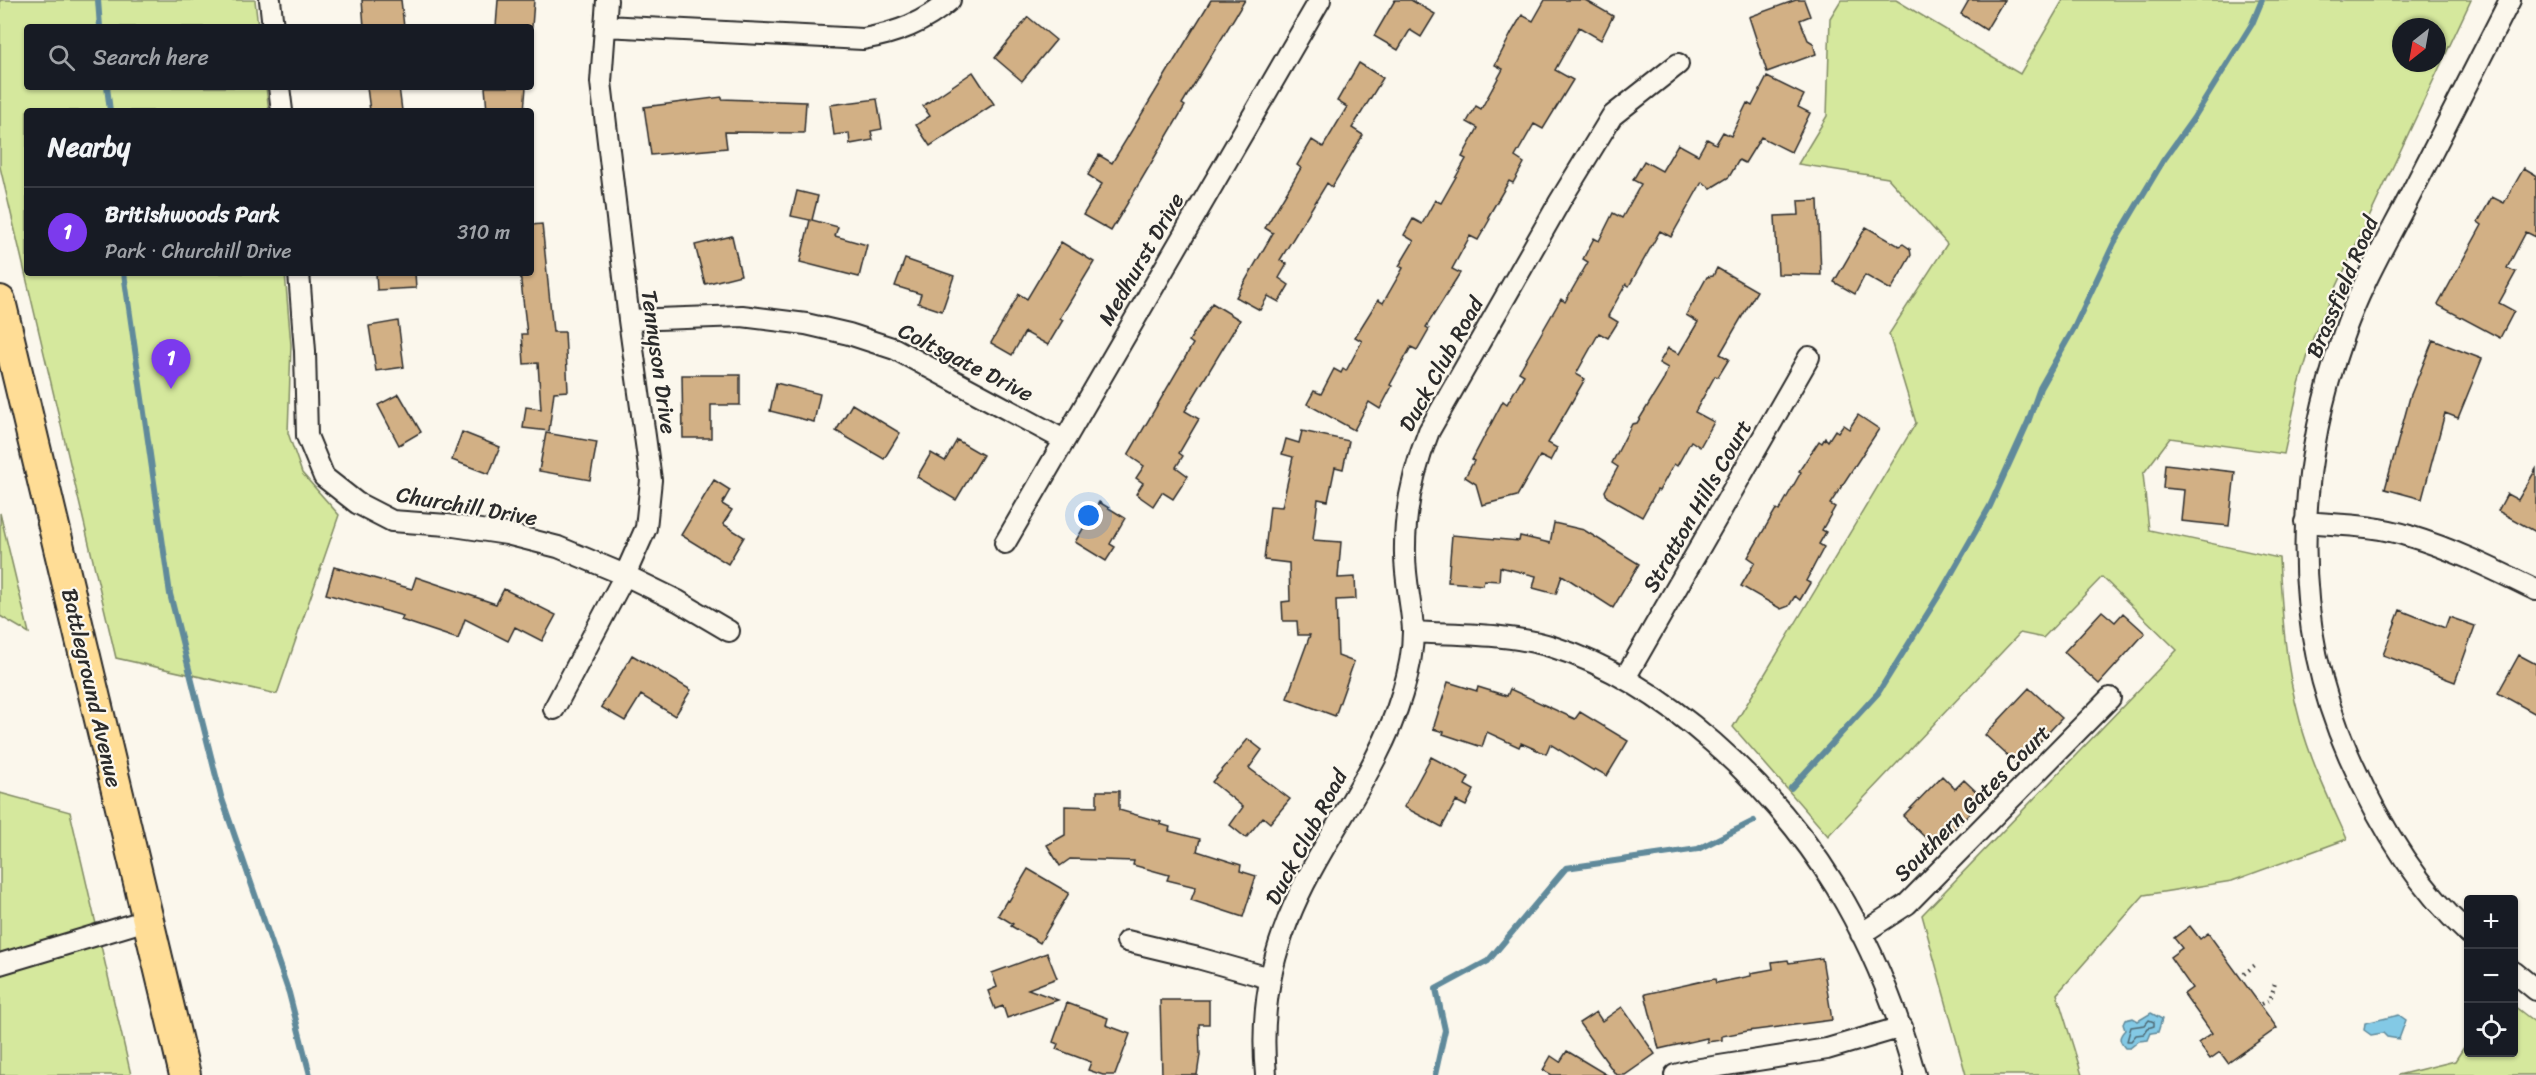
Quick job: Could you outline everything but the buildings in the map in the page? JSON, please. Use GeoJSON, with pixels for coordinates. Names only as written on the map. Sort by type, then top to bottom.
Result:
{"type":"FeatureCollection","features":[{"type":"Feature","properties":{"kind":"main road","name":"Battleground Avenue"},"geometry":{"type":"LineString","coordinates":[[0,301],[185,1075]]}},
{"type":"Feature","properties":{"kind":"street"},"geometry":{"type":"LineString","coordinates":[[270,0],[273,24]]}},
{"type":"Feature","properties":{"kind":"street","name":"Tennyson Drive"},"geometry":{"type":"LineString","coordinates":[[554,709],[625,576],[646,528],[651,480],[629,320],[601,82],[608,0]]}},
{"type":"Feature","properties":{"kind":"street"},"geometry":{"type":"LineString","coordinates":[[605,26],[863,39],[893,34],[920,22],[951,0]]}},
{"type":"Feature","properties":{"kind":"street","name":"Medhurst Drive"},"geometry":{"type":"LineString","coordinates":[[1005,543],[1320,0]]}},
{"type":"Feature","properties":{"kind":"street","name":"Brassfield Road"},"geometry":{"type":"LineString","coordinates":[[2464,928],[2434,896],[2396,846],[2362,786],[2338,732],[2320,675],[2312,633],[2306,580],[2305,522],[2316,434],[2328,383],[2344,333],[2389,236],[2510,0]]}},
{"type":"Feature","properties":{"kind":"street","name":"Duck Club Road"},"geometry":{"type":"LineString","coordinates":[[1266,1075],[1263,1045],[1264,1012],[1277,947],[1309,874],[1355,796],[1393,719],[1408,669],[1413,632],[1406,579],[1406,522],[1418,461],[1429,431],[1560,201],[1612,116],[1678,64]]}},
{"type":"Feature","properties":{"kind":"street"},"geometry":{"type":"LineString","coordinates":[[279,90],[282,108]]}},
{"type":"Feature","properties":{"kind":"street","name":"Churchill Drive"},"geometry":{"type":"LineString","coordinates":[[299,276],[305,351],[307,436],[324,477],[357,503],[392,521],[447,525],[507,534],[558,547],[678,601],[729,631]]}},
{"type":"Feature","properties":{"kind":"street","name":"Coltsgate Drive"},"geometry":{"type":"LineString","coordinates":[[629,320],[742,316],[806,324],[849,334],[896,349],[1064,441]]}},
{"type":"Feature","properties":{"kind":"street","name":"Stratton Hills Court"},"geometry":{"type":"LineString","coordinates":[[1625,678],[1809,357]]}},
{"type":"Feature","properties":{"kind":"street"},"geometry":{"type":"LineString","coordinates":[[2305,522],[2360,526],[2408,535],[2471,560],[2536,590]]}},
{"type":"Feature","properties":{"kind":"street"},"geometry":{"type":"LineString","coordinates":[[1413,632],[1516,639],[1551,646],[1588,660],[1625,678],[1695,729],[1763,792],[1790,824],[1830,879],[1861,934],[1902,1027],[1915,1075]]}},
{"type":"Feature","properties":{"kind":"street","name":"Southern Gates Court"},"geometry":{"type":"LineString","coordinates":[[1861,934],[1906,904],[2110,698]]}},
{"type":"Feature","properties":{"kind":"street"},"geometry":{"type":"LineString","coordinates":[[0,964],[147,920]]}},
{"type":"Feature","properties":{"kind":"street"},"geometry":{"type":"LineString","coordinates":[[1127,941],[1269,978]]}},
{"type":"Feature","properties":{"kind":"street"},"geometry":{"type":"LineString","coordinates":[[2518,975],[2536,990]]}},
{"type":"Feature","properties":{"kind":"street"},"geometry":{"type":"LineString","coordinates":[[1675,1075],[1827,1049],[1902,1027]]}},
{"type":"Feature","properties":{"kind":"path"},"geometry":{"type":"LineString","coordinates":[[2244,974],[2255,965]]}},
{"type":"Feature","properties":{"kind":"path"},"geometry":{"type":"LineString","coordinates":[[2262,1004],[2270,1000],[2276,980]]}},
{"type":"Feature","properties":{"kind":"green space"},"geometry":{"type":"Polygon","coordinates":[[[0,0],[255,0],[258,24],[24,24],[24,90],[266,90],[269,108],[24,108],[24,269],[0,167],[0,0]]]}},
{"type":"Feature","properties":{"kind":"green space"},"geometry":{"type":"Polygon","coordinates":[[[1841,0],[1896,0],[2020,74],[2063,0],[2471,0],[2446,53],[2446,18],[2392,18],[2392,72],[2437,72],[2314,335],[2299,385],[2284,454],[2170,438],[2143,474],[2149,530],[2279,558],[2285,640],[2295,701],[2321,781],[2347,839],[2232,881],[2144,895],[2057,994],[2082,1075],[1966,1075],[1922,915],[2177,650],[2102,577],[2043,638],[2020,633],[1828,836],[1733,727],[1916,423],[1889,334],[1947,244],[1888,178],[1798,164],[1827,116],[1830,18],[1841,0]]]}},
{"type":"Feature","properties":{"kind":"green space"},"geometry":{"type":"Polygon","coordinates":[[[26,276],[285,276],[291,345],[288,433],[302,473],[339,515],[277,694],[116,658],[26,276]]]}},
{"type":"Feature","properties":{"kind":"green space"},"geometry":{"type":"Polygon","coordinates":[[[0,513],[29,633],[0,616],[0,513]]]}},
{"type":"Feature","properties":{"kind":"green space"},"geometry":{"type":"Polygon","coordinates":[[[0,793],[70,812],[131,1075],[0,1075],[0,793]]]}},
{"type":"Feature","properties":{"kind":"green space"},"geometry":{"type":"Polygon","coordinates":[[[2518,1009],[2536,1023],[2536,1075],[2398,1075],[2455,1061],[2464,1047],[2464,1057],[2518,1057],[2518,1009]]]}},
{"type":"Feature","properties":{"kind":"water"},"geometry":{"type":"Polygon","coordinates":[[[2151,1013],[2162,1019],[2158,1032],[2151,1033],[2148,1040],[2139,1041],[2130,1048],[2125,1048],[2120,1039],[2125,1030],[2123,1024],[2125,1020],[2133,1018],[2138,1021],[2151,1013]]]}},
{"type":"Feature","properties":{"kind":"water"},"geometry":{"type":"Polygon","coordinates":[[[2399,1015],[2406,1020],[2399,1039],[2387,1037],[2383,1033],[2371,1035],[2364,1030],[2365,1023],[2399,1015]]]}},
{"type":"Feature","properties":{"kind":"waterway"},"geometry":{"type":"LineString","coordinates":[[98,0],[100,24]]}},
{"type":"Feature","properties":{"kind":"waterway"},"geometry":{"type":"LineString","coordinates":[[1791,788],[1878,693],[1941,592],[1990,506],[2028,422],[2040,388],[2074,328],[2114,243],[2163,161],[2193,119],[2252,24],[2262,0]]}},
{"type":"Feature","properties":{"kind":"waterway"},"geometry":{"type":"LineString","coordinates":[[107,90],[110,108]]}},
{"type":"Feature","properties":{"kind":"waterway"},"geometry":{"type":"LineString","coordinates":[[124,276],[170,594],[221,796],[289,993],[310,1075]]}},
{"type":"Feature","properties":{"kind":"waterway"},"geometry":{"type":"LineString","coordinates":[[1435,1075],[1445,1030],[1436,989],[1488,961],[1566,868],[1698,849],[1754,821]]}},
{"type":"Feature","properties":{"kind":"place","name":"Britishwoods Park"},"geometry":{"type":"Point","coordinates":[171,389]}}]}
